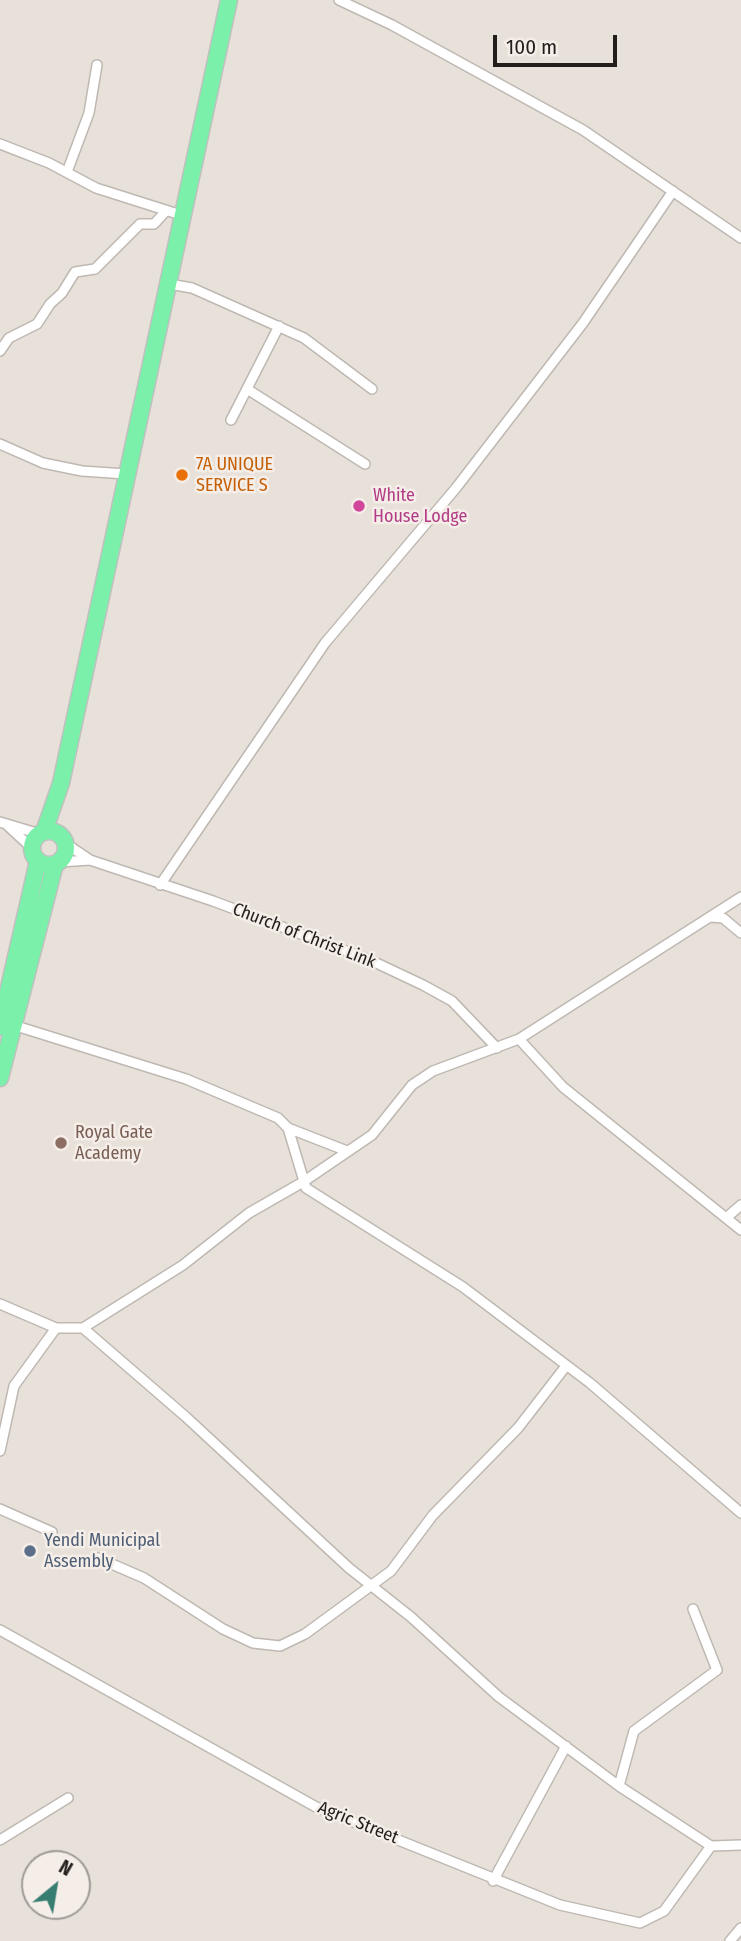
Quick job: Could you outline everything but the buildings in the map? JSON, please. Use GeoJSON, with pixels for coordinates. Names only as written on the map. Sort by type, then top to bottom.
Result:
{"type":"FeatureCollection","features":[{"type":"Feature","properties":{"kind":"highway"},"geometry":{"type":"LineString","coordinates":[[0,1078],[3,1024],[35,855],[61,783],[169,284],[173,213],[229,0]]}},
{"type":"Feature","properties":{"kind":"highway"},"geometry":{"type":"LineString","coordinates":[[3,1024],[57,863],[65,856],[61,783]]}},
{"type":"Feature","properties":{"kind":"highway"},"geometry":{"type":"LineString","coordinates":[[42,833],[63,839]]}},
{"type":"Feature","properties":{"kind":"highway"},"geometry":{"type":"LineString","coordinates":[[35,855],[57,863]]}},
{"type":"Feature","properties":{"kind":"street"},"geometry":{"type":"LineString","coordinates":[[340,0],[392,25],[583,130],[741,238]]}},
{"type":"Feature","properties":{"kind":"street"},"geometry":{"type":"LineString","coordinates":[[67,172],[89,113],[97,65]]}},
{"type":"Feature","properties":{"kind":"street"},"geometry":{"type":"LineString","coordinates":[[0,145],[67,172],[96,188],[173,213]]}},
{"type":"Feature","properties":{"kind":"street"},"geometry":{"type":"LineString","coordinates":[[160,885],[325,643],[398,560],[583,323],[673,191]]}},
{"type":"Feature","properties":{"kind":"street"},"geometry":{"type":"LineString","coordinates":[[0,351],[9,338],[37,324],[75,272],[95,269],[140,224],[154,224],[173,213]]}},
{"type":"Feature","properties":{"kind":"street"},"geometry":{"type":"LineString","coordinates":[[169,284],[192,288],[304,338],[372,389]]}},
{"type":"Feature","properties":{"kind":"street"},"geometry":{"type":"LineString","coordinates":[[231,420],[279,326]]}},
{"type":"Feature","properties":{"kind":"street"},"geometry":{"type":"LineString","coordinates":[[247,389],[365,464]]}},
{"type":"Feature","properties":{"kind":"street"},"geometry":{"type":"LineString","coordinates":[[0,444],[43,463],[82,471],[126,474]]}},
{"type":"Feature","properties":{"kind":"street"},"geometry":{"type":"LineString","coordinates":[[3,823],[42,833]]}},
{"type":"Feature","properties":{"kind":"street"},"geometry":{"type":"LineString","coordinates":[[3,823],[35,855]]}},
{"type":"Feature","properties":{"kind":"street","name":"Church of Christ Link"},"geometry":{"type":"LineString","coordinates":[[63,839],[90,860],[214,901],[370,960],[423,985],[452,1001],[497,1048]]}},
{"type":"Feature","properties":{"kind":"street","name":"Church of Christ Link"},"geometry":{"type":"LineString","coordinates":[[57,863],[90,860]]}},
{"type":"Feature","properties":{"kind":"street"},"geometry":{"type":"LineString","coordinates":[[0,1304],[56,1328],[83,1328],[183,1265],[249,1213],[303,1182],[372,1135],[412,1085],[433,1071],[519,1039],[741,897]]}},
{"type":"Feature","properties":{"kind":"street"},"geometry":{"type":"LineString","coordinates":[[710,917],[723,918],[741,933]]}},
{"type":"Feature","properties":{"kind":"street"},"geometry":{"type":"LineString","coordinates":[[3,1024],[186,1079],[278,1118],[288,1128],[347,1151]]}},
{"type":"Feature","properties":{"kind":"street"},"geometry":{"type":"LineString","coordinates":[[519,1039],[563,1087],[741,1230]]}},
{"type":"Feature","properties":{"kind":"street"},"geometry":{"type":"LineString","coordinates":[[288,1128],[303,1182],[317,1197],[381,1233],[463,1287],[590,1383],[740,1509]]}},
{"type":"Feature","properties":{"kind":"street"},"geometry":{"type":"LineString","coordinates":[[726,1218],[741,1205]]}},
{"type":"Feature","properties":{"kind":"street"},"geometry":{"type":"LineString","coordinates":[[0,1451],[14,1386],[56,1328]]}},
{"type":"Feature","properties":{"kind":"street"},"geometry":{"type":"LineString","coordinates":[[83,1328],[499,1697],[619,1786],[711,1846],[741,1845]]}},
{"type":"Feature","properties":{"kind":"street"},"geometry":{"type":"LineString","coordinates":[[98,1558],[144,1578],[223,1629],[253,1643],[279,1646],[305,1634],[373,1587],[391,1571],[450,1495],[474,1475],[518,1428],[566,1366]]}},
{"type":"Feature","properties":{"kind":"street"},"geometry":{"type":"LineString","coordinates":[[0,1509],[52,1532]]}},
{"type":"Feature","properties":{"kind":"street"},"geometry":{"type":"LineString","coordinates":[[619,1786],[634,1731],[717,1670],[693,1609]]}},
{"type":"Feature","properties":{"kind":"street","name":"Agric Street"},"geometry":{"type":"LineString","coordinates":[[0,1630],[316,1807],[493,1881],[560,1905],[640,1923],[664,1911],[711,1846]]}},
{"type":"Feature","properties":{"kind":"street"},"geometry":{"type":"LineString","coordinates":[[493,1881],[566,1746]]}},
{"type":"Feature","properties":{"kind":"street"},"geometry":{"type":"LineString","coordinates":[[0,1840],[68,1798]]}},
{"type":"Feature","properties":{"kind":"street"},"geometry":{"type":"LineString","coordinates":[[730,1941],[741,1928]]}},
{"type":"Feature","properties":{"kind":"place","name":"7A UNIQUE SERVICE S"},"geometry":{"type":"Point","coordinates":[182,475]}},
{"type":"Feature","properties":{"kind":"place","name":"White House Lodge"},"geometry":{"type":"Point","coordinates":[359,506]}},
{"type":"Feature","properties":{"kind":"place","name":"Royal Gate Academy"},"geometry":{"type":"Point","coordinates":[61,1143]}},
{"type":"Feature","properties":{"kind":"place","name":"Yendi Municipal Assembly"},"geometry":{"type":"Point","coordinates":[30,1551]}}]}
